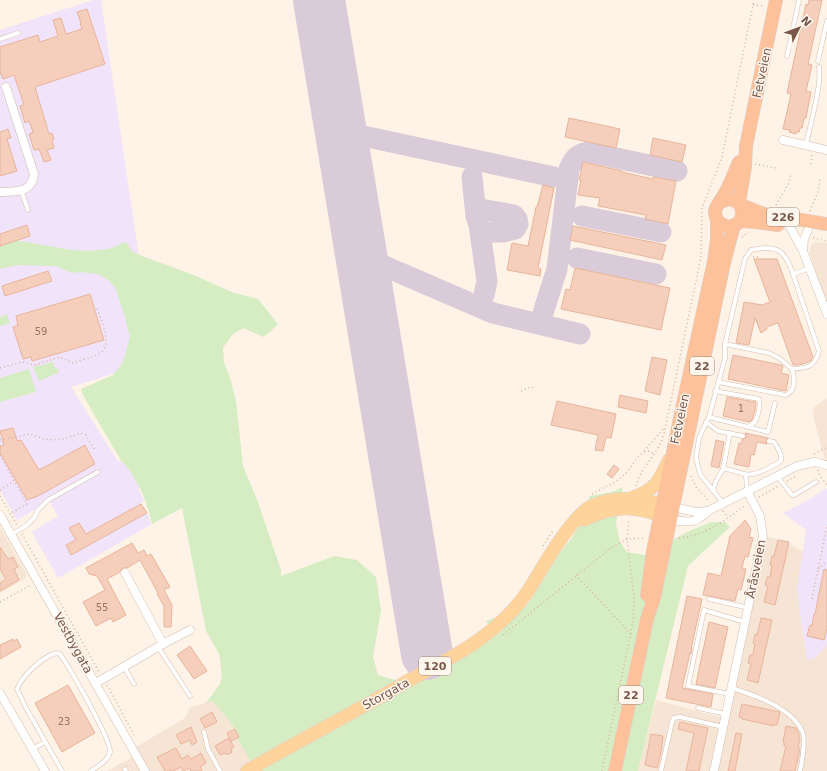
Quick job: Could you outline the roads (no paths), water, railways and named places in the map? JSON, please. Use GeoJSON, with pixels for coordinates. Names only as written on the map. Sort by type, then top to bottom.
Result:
{"type":"FeatureCollection","features":[{"type":"Feature","properties":{"kind":"highway","name":"Fetveien"},"geometry":{"type":"LineString","coordinates":[[740,204],[746,146],[771,3]]}},
{"type":"Feature","properties":{"kind":"highway","name":"Fetveien"},"geometry":{"type":"LineString","coordinates":[[720,202],[731,183],[746,146]]}},
{"type":"Feature","properties":{"kind":"highway"},"geometry":{"type":"LineString","coordinates":[[720,202],[729,199],[740,204]]}},
{"type":"Feature","properties":{"kind":"highway","name":"22"},"geometry":{"type":"LineString","coordinates":[[717,220],[715,212],[720,202]]}},
{"type":"Feature","properties":{"kind":"highway","name":"22"},"geometry":{"type":"LineString","coordinates":[[737,223],[743,215],[740,204]]}},
{"type":"Feature","properties":{"kind":"highway","name":"226"},"geometry":{"type":"LineString","coordinates":[[740,204],[764,214],[827,224]]}},
{"type":"Feature","properties":{"kind":"highway","name":"Fetveien"},"geometry":{"type":"LineString","coordinates":[[667,511],[674,449],[718,240],[717,220]]}},
{"type":"Feature","properties":{"kind":"highway"},"geometry":{"type":"LineString","coordinates":[[717,220],[726,226],[737,223]]}},
{"type":"Feature","properties":{"kind":"highway","name":"226"},"geometry":{"type":"LineString","coordinates":[[737,223],[755,222],[790,227],[808,234],[827,233]]}},
{"type":"Feature","properties":{"kind":"highway","name":"Fetveien"},"geometry":{"type":"LineString","coordinates":[[615,771],[647,619],[647,598],[651,565],[667,511],[725,258],[737,223]]}},
{"type":"Feature","properties":{"kind":"main road"},"geometry":{"type":"LineString","coordinates":[[632,494],[646,493],[658,483],[674,449]]}},
{"type":"Feature","properties":{"kind":"main road","name":"Storgata"},"geometry":{"type":"LineString","coordinates":[[247,771],[436,666],[485,636],[506,618],[519,603],[552,550],[570,526],[593,506],[605,501],[632,494],[667,511]]}},
{"type":"Feature","properties":{"kind":"main road","name":"Storgata"},"geometry":{"type":"LineString","coordinates":[[570,526],[600,513],[615,509],[667,511]]}},
{"type":"Feature","properties":{"kind":"street"},"geometry":{"type":"LineString","coordinates":[[0,192],[21,190],[28,187],[33,180],[34,174],[4,86]]}},
{"type":"Feature","properties":{"kind":"street"},"geometry":{"type":"LineString","coordinates":[[783,140],[827,150]]}},
{"type":"Feature","properties":{"kind":"street"},"geometry":{"type":"LineString","coordinates":[[790,227],[803,251],[827,314]]}},
{"type":"Feature","properties":{"kind":"street"},"geometry":{"type":"LineString","coordinates":[[803,251],[804,239],[808,234]]}},
{"type":"Feature","properties":{"kind":"street"},"geometry":{"type":"LineString","coordinates":[[667,511],[696,512],[708,511],[722,507],[747,491],[797,466],[810,462],[827,465]]}},
{"type":"Feature","properties":{"kind":"street","name":"Åråsveien"},"geometry":{"type":"LineString","coordinates":[[714,771],[763,536],[760,516],[747,491]]}},
{"type":"Feature","properties":{"kind":"street"},"geometry":{"type":"LineString","coordinates":[[667,511],[683,522],[696,521],[708,511]]}},
{"type":"Feature","properties":{"kind":"street","name":"Vestbygata"},"geometry":{"type":"LineString","coordinates":[[0,515],[145,771]]}},
{"type":"Feature","properties":{"kind":"street"},"geometry":{"type":"LineString","coordinates":[[125,573],[161,645]]}},
{"type":"Feature","properties":{"kind":"street"},"geometry":{"type":"LineString","coordinates":[[96,684],[161,645],[190,630]]}},
{"type":"Feature","properties":{"kind":"street"},"geometry":{"type":"LineString","coordinates":[[0,693],[45,771]]}},
{"type":"Feature","properties":{"kind":"lane"},"geometry":{"type":"LineString","coordinates":[[787,56],[799,0]]}},
{"type":"Feature","properties":{"kind":"lane"},"geometry":{"type":"LineString","coordinates":[[818,61],[827,21]]}},
{"type":"Feature","properties":{"kind":"lane"},"geometry":{"type":"LineString","coordinates":[[0,39],[18,33]]}},
{"type":"Feature","properties":{"kind":"lane"},"geometry":{"type":"LineString","coordinates":[[806,145],[818,87],[820,72],[819,67]]}},
{"type":"Feature","properties":{"kind":"lane"},"geometry":{"type":"LineString","coordinates":[[21,190],[28,210]]}},
{"type":"Feature","properties":{"kind":"lane"},"geometry":{"type":"LineString","coordinates":[[722,507],[713,491],[700,474],[696,458],[698,438],[708,417],[725,358],[725,344],[745,259],[751,250],[761,248],[777,249],[783,253],[790,264],[818,351],[817,359],[813,364],[807,368],[792,370]]}},
{"type":"Feature","properties":{"kind":"lane"},"geometry":{"type":"LineString","coordinates":[[793,274],[810,268]]}},
{"type":"Feature","properties":{"kind":"lane"},"geometry":{"type":"LineString","coordinates":[[718,382],[786,395],[794,388],[794,376],[792,370],[779,358],[769,353],[725,344]]}},
{"type":"Feature","properties":{"kind":"lane"},"geometry":{"type":"LineString","coordinates":[[715,391],[759,399],[759,410],[755,422],[748,427]]}},
{"type":"Feature","properties":{"kind":"lane"},"geometry":{"type":"LineString","coordinates":[[708,417],[768,432],[775,403]]}},
{"type":"Feature","properties":{"kind":"lane"},"geometry":{"type":"LineString","coordinates":[[706,422],[718,431],[743,436]]}},
{"type":"Feature","properties":{"kind":"lane"},"geometry":{"type":"LineString","coordinates":[[713,491],[722,468],[730,433]]}},
{"type":"Feature","properties":{"kind":"lane"},"geometry":{"type":"LineString","coordinates":[[722,468],[731,469],[746,475],[768,469],[781,461],[782,457],[776,444],[769,441]]}},
{"type":"Feature","properties":{"kind":"lane"},"geometry":{"type":"LineString","coordinates":[[11,535],[34,518],[38,510],[48,500],[98,472]]}},
{"type":"Feature","properties":{"kind":"lane"},"geometry":{"type":"LineString","coordinates":[[746,475],[747,491]]}},
{"type":"Feature","properties":{"kind":"lane"},"geometry":{"type":"LineString","coordinates":[[777,476],[792,495],[816,482]]}},
{"type":"Feature","properties":{"kind":"lane"},"geometry":{"type":"LineString","coordinates":[[708,599],[749,608]]}},
{"type":"Feature","properties":{"kind":"lane"},"geometry":{"type":"LineString","coordinates":[[746,622],[704,610],[688,686],[731,691],[760,698],[778,707],[795,720],[802,731],[803,737],[800,771]]}},
{"type":"Feature","properties":{"kind":"lane"},"geometry":{"type":"LineString","coordinates":[[161,645],[190,696]]}},
{"type":"Feature","properties":{"kind":"lane"},"geometry":{"type":"LineString","coordinates":[[62,771],[26,708],[17,689],[19,682],[38,663],[56,653],[60,654],[74,676],[95,715],[110,749],[106,760],[91,771]]}},
{"type":"Feature","properties":{"kind":"lane"},"geometry":{"type":"LineString","coordinates":[[124,667],[134,684]]}},
{"type":"Feature","properties":{"kind":"lane"},"geometry":{"type":"LineString","coordinates":[[698,708],[726,714]]}},
{"type":"Feature","properties":{"kind":"lane"},"geometry":{"type":"LineString","coordinates":[[661,771],[674,718],[685,718],[723,727]]}},
{"type":"Feature","properties":{"kind":"lane"},"geometry":{"type":"LineString","coordinates":[[204,732],[208,749],[220,771]]}},
{"type":"Feature","properties":{"kind":"lane"},"geometry":{"type":"LineString","coordinates":[[32,749],[45,742]]}}]}
